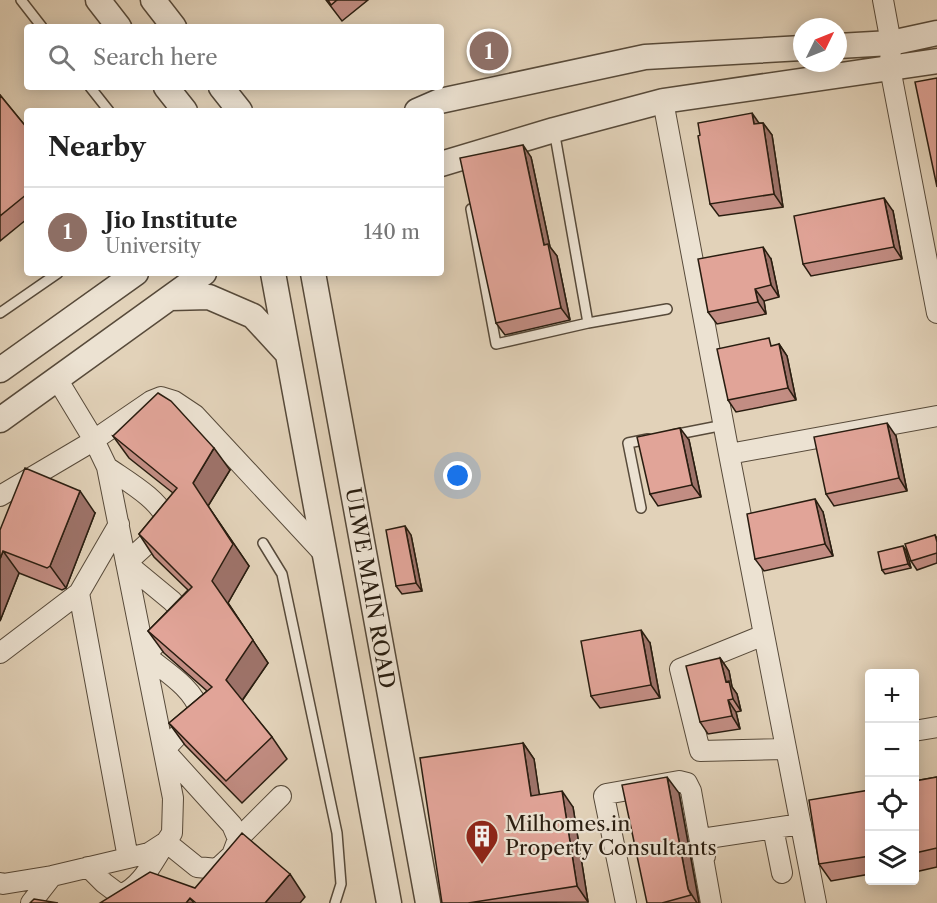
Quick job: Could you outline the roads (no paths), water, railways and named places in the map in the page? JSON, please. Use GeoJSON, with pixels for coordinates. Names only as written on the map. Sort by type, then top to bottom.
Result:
{"type":"FeatureCollection","features":[{"type":"Feature","properties":{"kind":"street"},"geometry":{"type":"LineString","coordinates":[[98,0],[117,24]]}},
{"type":"Feature","properties":{"kind":"street"},"geometry":{"type":"LineString","coordinates":[[153,0],[172,24]]}},
{"type":"Feature","properties":{"kind":"street"},"geometry":{"type":"LineString","coordinates":[[883,0],[891,43],[890,68],[937,312]]}},
{"type":"Feature","properties":{"kind":"street"},"geometry":{"type":"LineString","coordinates":[[847,45],[891,43],[937,33]]}},
{"type":"Feature","properties":{"kind":"street"},"geometry":{"type":"LineString","coordinates":[[424,108],[440,101],[645,57],[793,49]]}},
{"type":"Feature","properties":{"kind":"street"},"geometry":{"type":"LineString","coordinates":[[444,163],[554,130],[663,101],[937,61]]}},
{"type":"Feature","properties":{"kind":"street"},"geometry":{"type":"LineString","coordinates":[[168,90],[183,108]]}},
{"type":"Feature","properties":{"kind":"street"},"geometry":{"type":"LineString","coordinates":[[223,90],[238,108]]}},
{"type":"Feature","properties":{"kind":"street"},"geometry":{"type":"LineString","coordinates":[[663,101],[816,903]]}},
{"type":"Feature","properties":{"kind":"street"},"geometry":{"type":"LineString","coordinates":[[0,370],[132,276]]}},
{"type":"Feature","properties":{"kind":"street"},"geometry":{"type":"LineString","coordinates":[[0,420],[200,276]]}},
{"type":"Feature","properties":{"kind":"street","name":"ULWE MAIN ROAD"},"geometry":{"type":"LineString","coordinates":[[274,276],[388,903]]}},
{"type":"Feature","properties":{"kind":"street","name":"ULWE MAIN ROAD"},"geometry":{"type":"LineString","coordinates":[[314,276],[428,903]]}},
{"type":"Feature","properties":{"kind":"street"},"geometry":{"type":"LineString","coordinates":[[170,298],[209,297],[252,316],[288,354]]}},
{"type":"Feature","properties":{"kind":"street"},"geometry":{"type":"LineString","coordinates":[[57,379],[94,440],[107,467],[173,798],[172,833],[131,891],[120,895],[104,884],[88,867]]}},
{"type":"Feature","properties":{"kind":"street"},"geometry":{"type":"LineString","coordinates":[[0,496],[94,440],[151,401],[161,397],[174,401],[195,415],[325,555]]}},
{"type":"Feature","properties":{"kind":"street"},"geometry":{"type":"LineString","coordinates":[[729,454],[937,416]]}},
{"type":"Feature","properties":{"kind":"street"},"geometry":{"type":"LineString","coordinates":[[107,467],[153,500],[164,512],[167,521],[159,533],[126,562]]}},
{"type":"Feature","properties":{"kind":"street"},"geometry":{"type":"LineString","coordinates":[[0,653],[79,593],[118,524]]}},
{"type":"Feature","properties":{"kind":"street"},"geometry":{"type":"LineString","coordinates":[[126,562],[172,600],[181,611],[177,622],[145,655]]}},
{"type":"Feature","properties":{"kind":"street"},"geometry":{"type":"LineString","coordinates":[[79,593],[128,858]]}},
{"type":"Feature","properties":{"kind":"street"},"geometry":{"type":"LineString","coordinates":[[764,635],[680,669],[700,751],[786,749]]}},
{"type":"Feature","properties":{"kind":"street"},"geometry":{"type":"LineString","coordinates":[[145,655],[188,691],[197,701],[200,712],[164,750]]}},
{"type":"Feature","properties":{"kind":"street"},"geometry":{"type":"LineString","coordinates":[[919,730],[937,727]]}},
{"type":"Feature","properties":{"kind":"street"},"geometry":{"type":"LineString","coordinates":[[164,750],[232,825],[238,839]]}},
{"type":"Feature","properties":{"kind":"street"},"geometry":{"type":"LineString","coordinates":[[626,903],[604,796],[679,781],[687,783],[691,791],[713,903]]}},
{"type":"Feature","properties":{"kind":"street"},"geometry":{"type":"LineString","coordinates":[[166,842],[197,867],[217,869],[232,855],[238,839],[281,796]]}},
{"type":"Feature","properties":{"kind":"street"},"geometry":{"type":"LineString","coordinates":[[713,903],[703,843],[708,838],[801,824]]}},
{"type":"Feature","properties":{"kind":"street"},"geometry":{"type":"LineString","coordinates":[[773,828],[782,873]]}},
{"type":"Feature","properties":{"kind":"street"},"geometry":{"type":"LineString","coordinates":[[0,882],[3,884],[52,876],[149,853],[166,842]]}},
{"type":"Feature","properties":{"kind":"street"},"geometry":{"type":"LineString","coordinates":[[31,903],[52,876]]}},
{"type":"Feature","properties":{"kind":"lane"},"geometry":{"type":"LineString","coordinates":[[21,0],[40,24]]}},
{"type":"Feature","properties":{"kind":"lane"},"geometry":{"type":"LineString","coordinates":[[92,90],[107,108]]}},
{"type":"Feature","properties":{"kind":"lane"},"geometry":{"type":"LineString","coordinates":[[554,130],[588,323]]}},
{"type":"Feature","properties":{"kind":"lane"},"geometry":{"type":"LineString","coordinates":[[471,209],[496,344],[588,323],[667,309]]}},
{"type":"Feature","properties":{"kind":"lane"},"geometry":{"type":"LineString","coordinates":[[0,313],[53,276]]}},
{"type":"Feature","properties":{"kind":"lane"},"geometry":{"type":"LineString","coordinates":[[641,508],[628,443],[724,425]]}},
{"type":"Feature","properties":{"kind":"lane"},"geometry":{"type":"LineString","coordinates":[[263,543],[282,574],[337,833],[341,884],[335,903]]}},
{"type":"Feature","properties":{"kind":"place","name":"Jio Institute"},"geometry":{"type":"Point","coordinates":[489,51]}},
{"type":"Feature","properties":{"kind":"place","name":"Milhomes.in Property Consultants"},"geometry":{"type":"Point","coordinates":[482,865]}}]}
